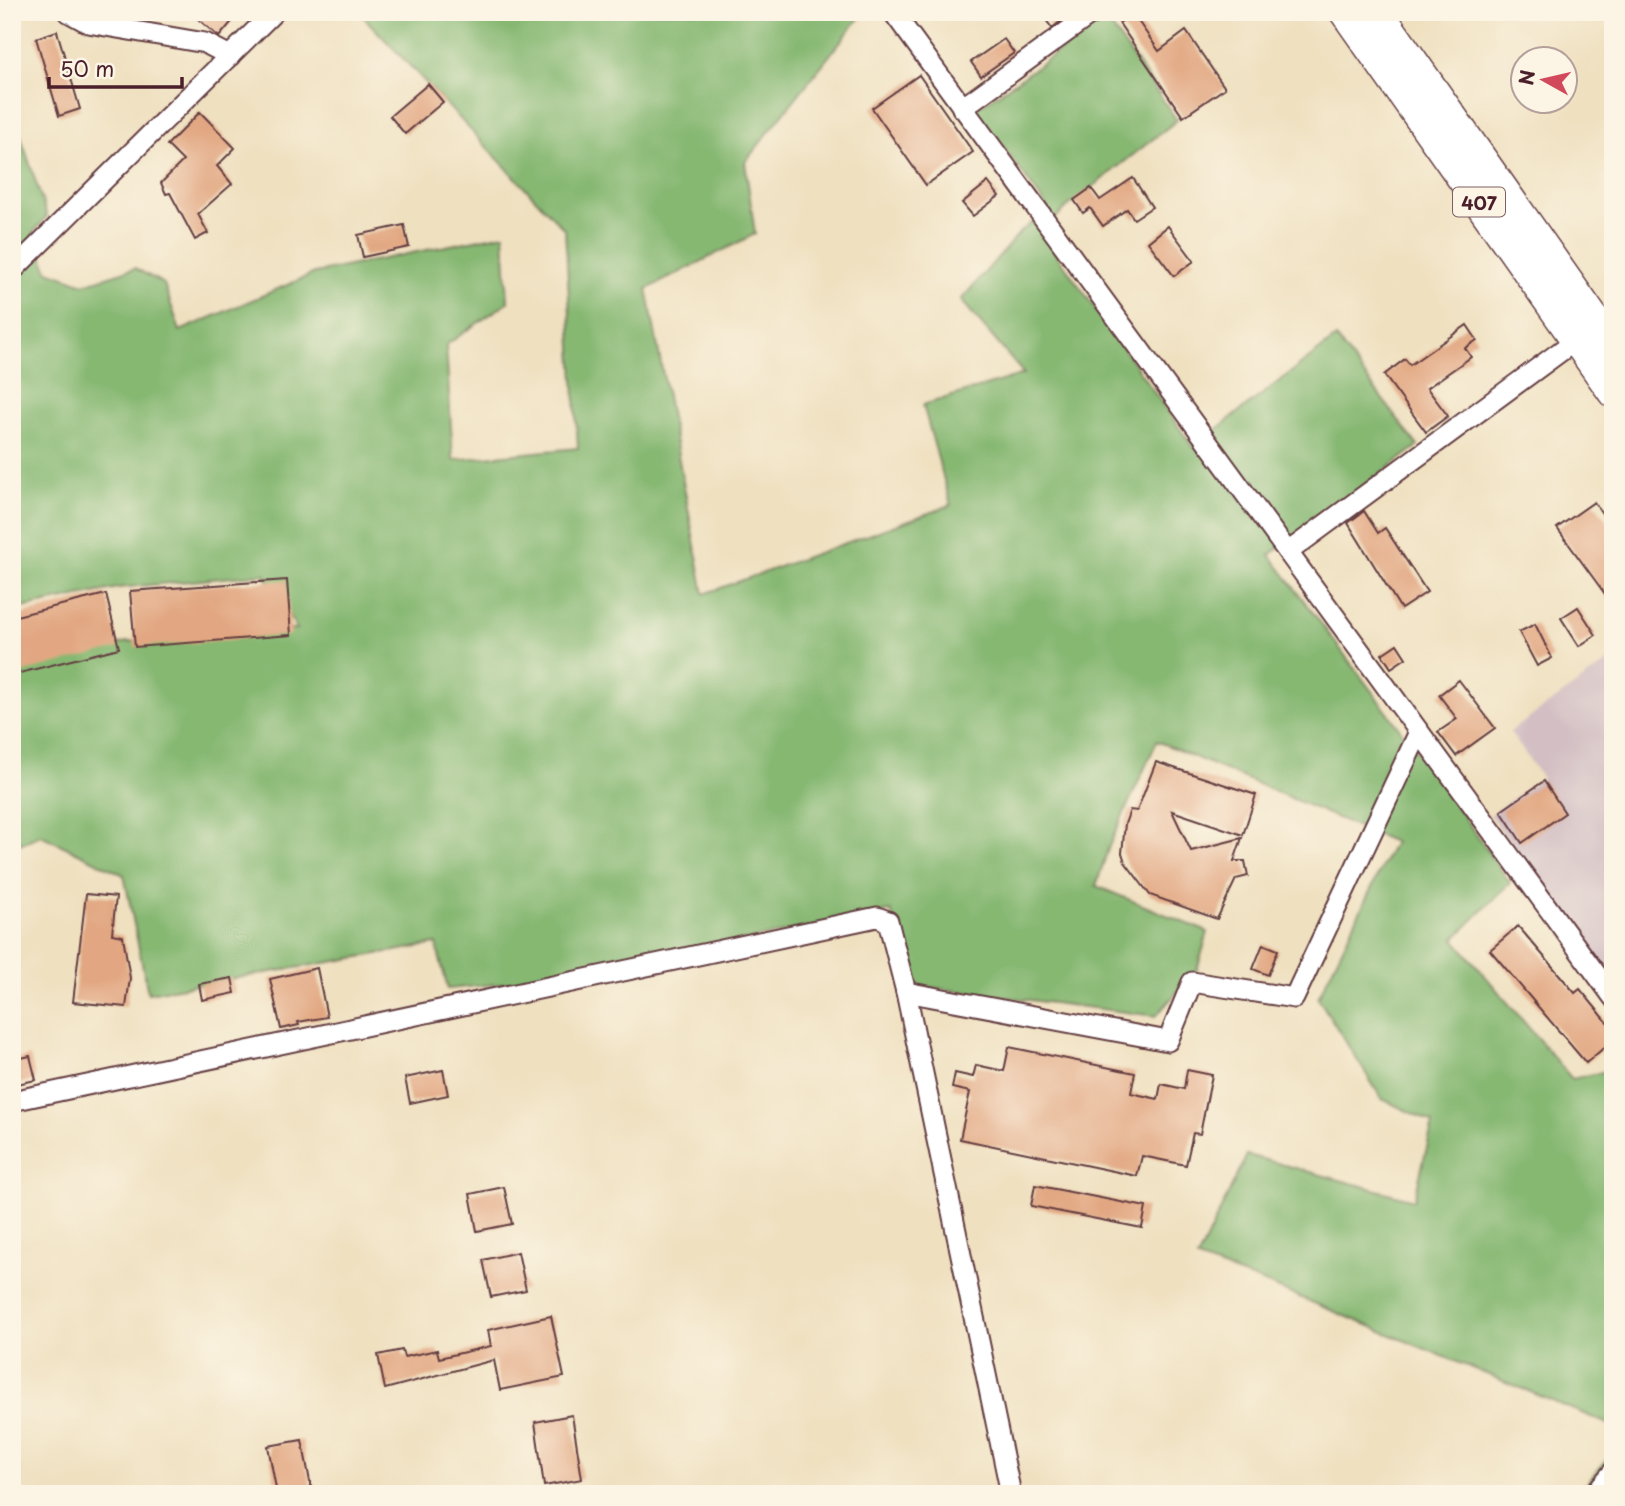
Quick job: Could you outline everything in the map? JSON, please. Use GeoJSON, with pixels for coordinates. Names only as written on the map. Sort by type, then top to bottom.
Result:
{"type":"FeatureCollection","features":[{"type":"Feature","properties":{"kind":"highway","name":"407"},"geometry":{"type":"LineString","coordinates":[[1345,12],[1600,330]]}},
{"type":"Feature","properties":{"kind":"highway","name":"407"},"geometry":{"type":"LineString","coordinates":[[1378,12],[1600,330],[1613,392]]}},
{"type":"Feature","properties":{"kind":"street"},"geometry":{"type":"LineString","coordinates":[[68,12],[89,23],[205,43],[230,56]]}},
{"type":"Feature","properties":{"kind":"street"},"geometry":{"type":"LineString","coordinates":[[12,271],[274,12]]}},
{"type":"Feature","properties":{"kind":"street"},"geometry":{"type":"LineString","coordinates":[[893,12],[1612,995]]}},
{"type":"Feature","properties":{"kind":"street"},"geometry":{"type":"LineString","coordinates":[[962,108],[1094,12]]}},
{"type":"Feature","properties":{"kind":"street"},"geometry":{"type":"LineString","coordinates":[[1288,552],[1600,330]]}},
{"type":"Feature","properties":{"kind":"street"},"geometry":{"type":"LineString","coordinates":[[906,992],[1168,1041],[1192,982],[1294,998],[1419,732]]}},
{"type":"Feature","properties":{"kind":"street"},"geometry":{"type":"LineString","coordinates":[[12,1101],[877,917],[888,921],[906,992],[1011,1494]]}},
{"type":"Feature","properties":{"kind":"street"},"geometry":{"type":"LineString","coordinates":[[1594,1494],[1613,1472]]}},
{"type":"Feature","properties":{"kind":"shaded area"},"geometry":{"type":"Polygon","coordinates":[[[1613,658],[1613,982],[1490,815],[1542,778],[1510,732],[1613,658]]]}},
{"type":"Feature","properties":{"kind":"green space"},"geometry":{"type":"Polygon","coordinates":[[[359,12],[864,12],[745,162],[755,234],[647,289],[704,594],[951,505],[923,405],[1024,374],[961,300],[1020,232],[1049,210],[976,109],[1106,19],[1177,120],[1067,207],[1041,232],[1193,447],[1336,338],[1418,446],[1270,555],[1441,784],[1510,883],[1454,939],[1572,1079],[1611,1070],[1613,1072],[1613,1426],[1260,1281],[1197,1259],[1247,1155],[1414,1200],[1433,1123],[1382,1099],[1318,998],[1394,842],[1157,741],[1109,846],[1096,886],[1208,932],[1197,970],[1156,1016],[911,985],[891,911],[557,978],[448,989],[436,944],[148,993],[124,875],[41,835],[12,847],[12,670],[127,642],[297,629],[265,574],[118,588],[12,610],[12,122],[17,125],[47,216],[33,233],[48,271],[84,284],[135,268],[164,284],[180,331],[315,273],[504,234],[508,302],[446,345],[453,460],[578,448],[565,230],[359,12]]]}},
{"type":"Feature","properties":{"kind":"green space"},"geometry":{"type":"Polygon","coordinates":[[[1613,1452],[1613,1494],[1578,1494],[1613,1452]]]}},
{"type":"Feature","properties":{"kind":"building"},"geometry":{"type":"Polygon","coordinates":[[[190,12],[240,12],[219,37],[190,12]]]}},
{"type":"Feature","properties":{"kind":"building"},"geometry":{"type":"Polygon","coordinates":[[[1040,12],[1073,12],[1052,28],[1040,12]]]}},
{"type":"Feature","properties":{"kind":"building"},"geometry":{"type":"Polygon","coordinates":[[[1133,14],[1159,51],[1186,31],[1225,88],[1183,117],[1119,23],[1133,14]]]}},
{"type":"Feature","properties":{"kind":"building"},"geometry":{"type":"Polygon","coordinates":[[[57,31],[80,109],[59,116],[36,38],[57,31]]]}},
{"type":"Feature","properties":{"kind":"building"},"geometry":{"type":"Polygon","coordinates":[[[1004,39],[1014,53],[981,76],[971,62],[1004,39]]]}},
{"type":"Feature","properties":{"kind":"building"},"geometry":{"type":"Polygon","coordinates":[[[919,75],[973,152],[926,185],[872,108],[919,75]]]}},
{"type":"Feature","properties":{"kind":"building"},"geometry":{"type":"Polygon","coordinates":[[[428,84],[443,102],[405,134],[390,116],[428,84]]]}},
{"type":"Feature","properties":{"kind":"building"},"geometry":{"type":"Polygon","coordinates":[[[200,112],[235,148],[217,166],[232,184],[198,214],[208,233],[195,240],[170,193],[166,194],[161,183],[183,161],[167,145],[200,112]]]}},
{"type":"Feature","properties":{"kind":"building"},"geometry":{"type":"Polygon","coordinates":[[[1133,178],[1152,207],[1134,219],[1127,209],[1103,226],[1090,208],[1083,213],[1074,200],[1091,188],[1100,200],[1133,178]]]}},
{"type":"Feature","properties":{"kind":"building"},"geometry":{"type":"Polygon","coordinates":[[[988,182],[999,196],[973,216],[962,203],[988,182]]]}},
{"type":"Feature","properties":{"kind":"building"},"geometry":{"type":"Polygon","coordinates":[[[404,225],[409,247],[363,257],[358,235],[404,225]]]}},
{"type":"Feature","properties":{"kind":"building"},"geometry":{"type":"Polygon","coordinates":[[[1168,226],[1194,261],[1174,276],[1148,242],[1168,226]]]}},
{"type":"Feature","properties":{"kind":"building"},"geometry":{"type":"Polygon","coordinates":[[[1467,325],[1477,340],[1465,348],[1471,357],[1427,388],[1448,416],[1426,432],[1384,375],[1405,359],[1410,365],[1467,325]]]}},
{"type":"Feature","properties":{"kind":"building"},"geometry":{"type":"Polygon","coordinates":[[[1594,502],[1613,529],[1613,605],[1557,528],[1594,502]]]}},
{"type":"Feature","properties":{"kind":"building"},"geometry":{"type":"Polygon","coordinates":[[[1364,511],[1378,533],[1385,528],[1427,592],[1401,609],[1348,523],[1364,511]]]}},
{"type":"Feature","properties":{"kind":"building"},"geometry":{"type":"Polygon","coordinates":[[[287,580],[291,635],[135,647],[130,591],[287,580]]]}},
{"type":"Feature","properties":{"kind":"building"},"geometry":{"type":"Polygon","coordinates":[[[106,594],[119,648],[12,675],[12,617],[106,594]]]}},
{"type":"Feature","properties":{"kind":"building"},"geometry":{"type":"Polygon","coordinates":[[[1578,607],[1596,635],[1579,646],[1561,618],[1578,607]]]}},
{"type":"Feature","properties":{"kind":"building"},"geometry":{"type":"Polygon","coordinates":[[[1535,624],[1552,658],[1537,666],[1519,632],[1535,624]]]}},
{"type":"Feature","properties":{"kind":"building"},"geometry":{"type":"Polygon","coordinates":[[[1397,644],[1406,658],[1391,668],[1382,654],[1397,644]]]}},
{"type":"Feature","properties":{"kind":"building"},"geometry":{"type":"Polygon","coordinates":[[[1459,680],[1495,728],[1456,756],[1438,732],[1457,719],[1439,695],[1459,680]]]}},
{"type":"Feature","properties":{"kind":"building"},"geometry":{"type":"Polygon","coordinates":[[[1156,762],[1256,795],[1243,835],[1172,811],[1191,851],[1242,838],[1234,861],[1245,861],[1248,876],[1236,879],[1217,919],[1150,895],[1125,862],[1122,853],[1125,824],[1130,810],[1137,811],[1156,762]]]}},
{"type":"Feature","properties":{"kind":"building"},"geometry":{"type":"Polygon","coordinates":[[[1544,781],[1565,813],[1522,843],[1501,811],[1544,781]]]}},
{"type":"Feature","properties":{"kind":"building"},"geometry":{"type":"Polygon","coordinates":[[[86,894],[116,897],[112,934],[123,936],[130,978],[126,1007],[73,1002],[86,894]]]}},
{"type":"Feature","properties":{"kind":"building"},"geometry":{"type":"Polygon","coordinates":[[[1518,926],[1575,993],[1580,989],[1613,1029],[1613,1040],[1586,1063],[1490,950],[1518,926]]]}},
{"type":"Feature","properties":{"kind":"building"},"geometry":{"type":"Polygon","coordinates":[[[1263,944],[1278,950],[1268,975],[1253,969],[1263,944]]]}},
{"type":"Feature","properties":{"kind":"building"},"geometry":{"type":"Polygon","coordinates":[[[317,968],[327,1017],[298,1022],[299,1025],[281,1029],[270,979],[317,968]]]}},
{"type":"Feature","properties":{"kind":"building"},"geometry":{"type":"Polygon","coordinates":[[[232,978],[235,993],[202,1000],[199,984],[232,978]]]}},
{"type":"Feature","properties":{"kind":"building"},"geometry":{"type":"Polygon","coordinates":[[[1009,1047],[1135,1073],[1131,1093],[1158,1099],[1161,1084],[1184,1089],[1187,1070],[1212,1075],[1200,1134],[1193,1133],[1186,1165],[1142,1156],[1137,1176],[960,1139],[970,1092],[952,1088],[955,1073],[973,1077],[976,1065],[1004,1071],[1009,1047]]]}},
{"type":"Feature","properties":{"kind":"building"},"geometry":{"type":"Polygon","coordinates":[[[30,1056],[36,1080],[12,1085],[12,1060],[30,1056]]]}},
{"type":"Feature","properties":{"kind":"building"},"geometry":{"type":"Polygon","coordinates":[[[443,1070],[448,1095],[410,1103],[405,1078],[443,1070]]]}},
{"type":"Feature","properties":{"kind":"building"},"geometry":{"type":"Polygon","coordinates":[[[1035,1185],[1146,1207],[1142,1228],[1031,1206],[1035,1185]]]}},
{"type":"Feature","properties":{"kind":"building"},"geometry":{"type":"Polygon","coordinates":[[[504,1187],[512,1224],[477,1231],[470,1194],[504,1187]]]}},
{"type":"Feature","properties":{"kind":"building"},"geometry":{"type":"Polygon","coordinates":[[[518,1252],[526,1290],[491,1297],[483,1260],[518,1252]]]}},
{"type":"Feature","properties":{"kind":"building"},"geometry":{"type":"Polygon","coordinates":[[[551,1316],[564,1377],[500,1390],[494,1360],[385,1389],[378,1355],[402,1350],[404,1357],[437,1350],[439,1358],[491,1346],[488,1330],[551,1316]]]}},
{"type":"Feature","properties":{"kind":"building"},"geometry":{"type":"Polygon","coordinates":[[[572,1415],[582,1479],[544,1486],[535,1422],[572,1415]]]}},
{"type":"Feature","properties":{"kind":"building"},"geometry":{"type":"Polygon","coordinates":[[[302,1440],[312,1492],[277,1494],[268,1446],[302,1440]]]}}]}
